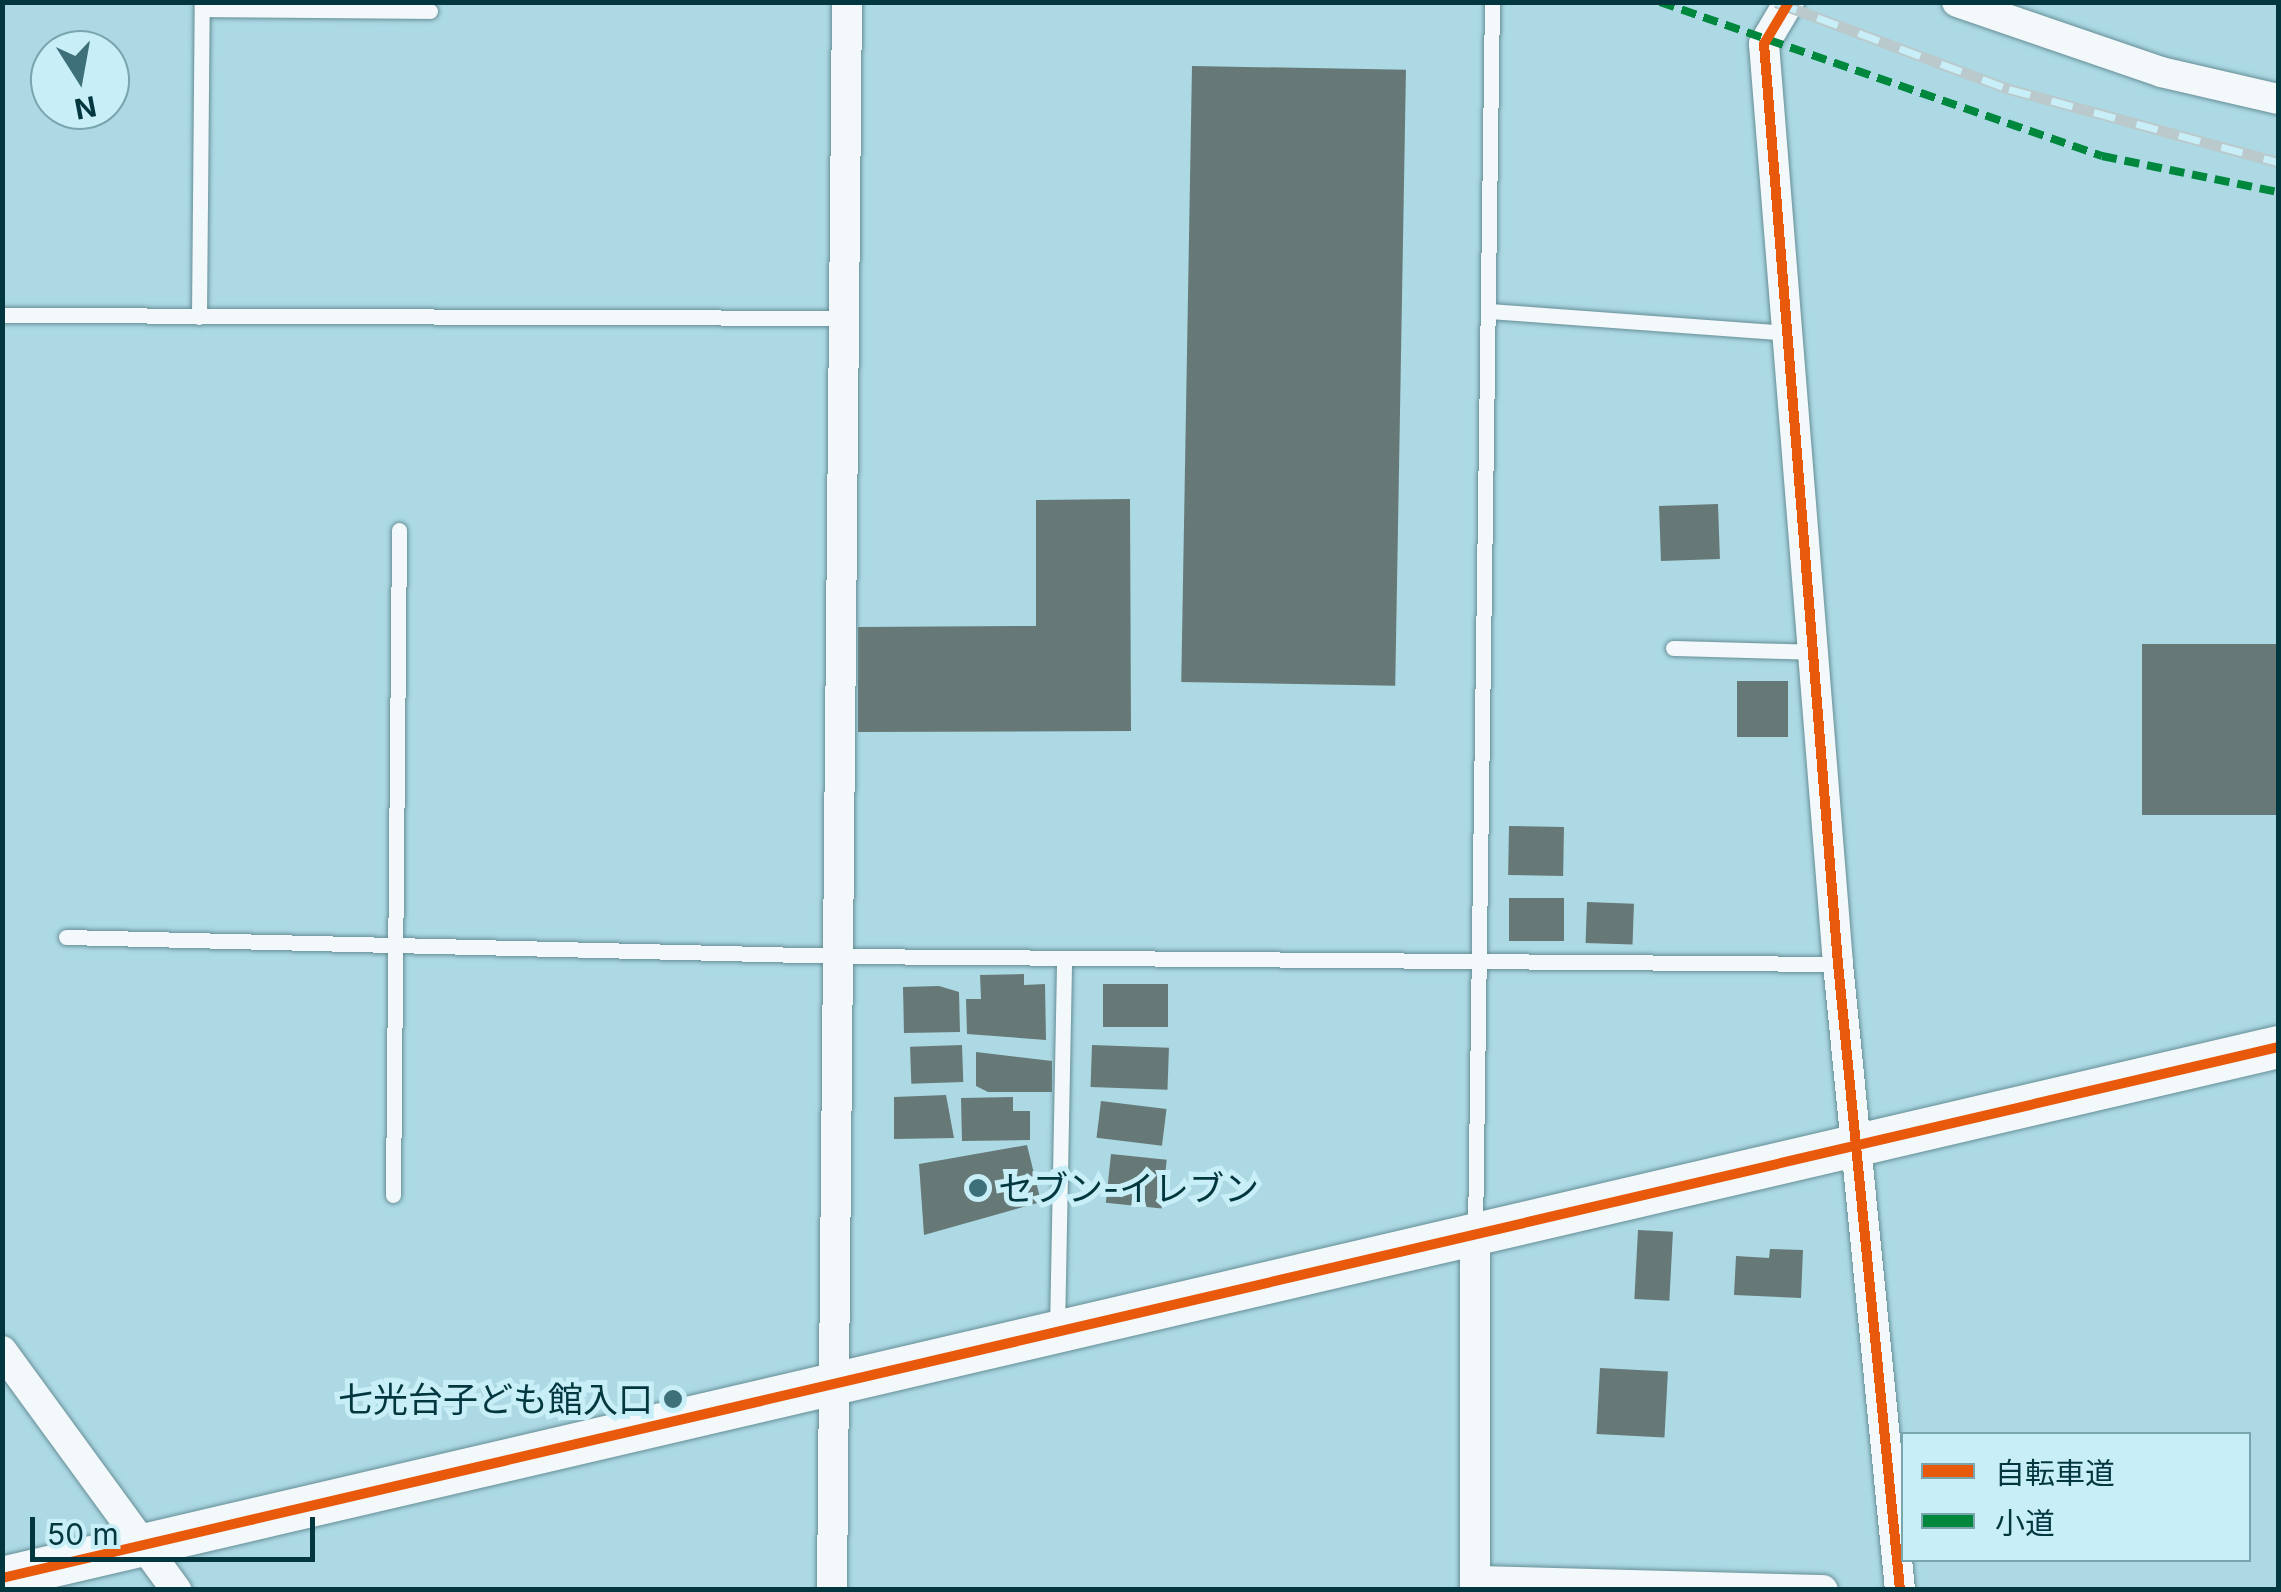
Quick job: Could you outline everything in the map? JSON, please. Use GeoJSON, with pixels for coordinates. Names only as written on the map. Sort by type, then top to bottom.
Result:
{"type":"FeatureCollection","features":[{"type":"Feature","properties":{"kind":"street"},"geometry":{"type":"LineString","coordinates":[[832,1590],[842,956],[847,2]]}},
{"type":"Feature","properties":{"kind":"street"},"geometry":{"type":"LineString","coordinates":[[1788,2],[1764,44],[1838,964],[1900,1590]]}},
{"type":"Feature","properties":{"kind":"street"},"geometry":{"type":"LineString","coordinates":[[1957,2],[2161,72],[2278,99]]}},
{"type":"Feature","properties":{"kind":"street"},"geometry":{"type":"LineString","coordinates":[[2,1578],[2278,1046]]}},
{"type":"Feature","properties":{"kind":"street"},"geometry":{"type":"LineString","coordinates":[[1475,1235],[1475,1585],[1823,1590]]}},
{"type":"Feature","properties":{"kind":"street"},"geometry":{"type":"LineString","coordinates":[[2,1352],[176,1590]]}},
{"type":"Feature","properties":{"kind":"lane"},"geometry":{"type":"LineString","coordinates":[[1475,1235],[1484,961],[1492,2]]}},
{"type":"Feature","properties":{"kind":"lane"},"geometry":{"type":"LineString","coordinates":[[199,316],[202,6],[430,11]]}},
{"type":"Feature","properties":{"kind":"lane"},"geometry":{"type":"LineString","coordinates":[[1490,311],[1787,333]]}},
{"type":"Feature","properties":{"kind":"lane"},"geometry":{"type":"LineString","coordinates":[[2,315],[843,318]]}},
{"type":"Feature","properties":{"kind":"lane"},"geometry":{"type":"LineString","coordinates":[[393,1194],[400,530]]}},
{"type":"Feature","properties":{"kind":"lane"},"geometry":{"type":"LineString","coordinates":[[1673,648],[1813,652]]}},
{"type":"Feature","properties":{"kind":"lane"},"geometry":{"type":"LineString","coordinates":[[66,937],[842,956],[1838,964]]}},
{"type":"Feature","properties":{"kind":"lane"},"geometry":{"type":"LineString","coordinates":[[1057,1334],[1064,958]]}},
{"type":"Feature","properties":{"kind":"building"},"geometry":{"type":"Polygon","coordinates":[[[1192,66],[1406,70],[1395,686],[1181,682],[1192,66]]]}},
{"type":"Feature","properties":{"kind":"building"},"geometry":{"type":"Polygon","coordinates":[[[1130,499],[1131,731],[858,732],[858,627],[1036,626],[1036,500],[1130,499]]]}},
{"type":"Feature","properties":{"kind":"building"},"geometry":{"type":"Polygon","coordinates":[[[1718,504],[1720,559],[1661,561],[1659,506],[1718,504]]]}},
{"type":"Feature","properties":{"kind":"building"},"geometry":{"type":"Polygon","coordinates":[[[2142,644],[2278,644],[2278,815],[2142,815],[2142,644]]]}},
{"type":"Feature","properties":{"kind":"building"},"geometry":{"type":"Polygon","coordinates":[[[1737,681],[1788,681],[1788,737],[1737,737],[1737,681]]]}},
{"type":"Feature","properties":{"kind":"building"},"geometry":{"type":"Polygon","coordinates":[[[1509,826],[1564,827],[1563,876],[1508,875],[1509,826]]]}},
{"type":"Feature","properties":{"kind":"building"},"geometry":{"type":"Polygon","coordinates":[[[1509,898],[1564,898],[1564,941],[1509,941],[1509,898]]]}},
{"type":"Feature","properties":{"kind":"building"},"geometry":{"type":"Polygon","coordinates":[[[1587,902],[1634,904],[1633,945],[1586,943],[1587,902]]]}},
{"type":"Feature","properties":{"kind":"building"},"geometry":{"type":"Polygon","coordinates":[[[1024,974],[1024,985],[1045,984],[1046,1040],[967,1034],[966,999],[981,999],[980,975],[1024,974]]]}},
{"type":"Feature","properties":{"kind":"building"},"geometry":{"type":"Polygon","coordinates":[[[1103,984],[1168,984],[1168,1027],[1103,1027],[1103,984]]]}},
{"type":"Feature","properties":{"kind":"building"},"geometry":{"type":"Polygon","coordinates":[[[939,986],[959,992],[960,1032],[904,1033],[903,987],[939,986]]]}},
{"type":"Feature","properties":{"kind":"building"},"geometry":{"type":"Polygon","coordinates":[[[962,1045],[963,1082],[911,1084],[910,1047],[962,1045]]]}},
{"type":"Feature","properties":{"kind":"building"},"geometry":{"type":"Polygon","coordinates":[[[1092,1045],[1169,1048],[1167,1090],[1091,1087],[1092,1045]]]}},
{"type":"Feature","properties":{"kind":"building"},"geometry":{"type":"Polygon","coordinates":[[[976,1052],[1052,1061],[1052,1092],[988,1092],[976,1086],[976,1052]]]}},
{"type":"Feature","properties":{"kind":"building"},"geometry":{"type":"Polygon","coordinates":[[[946,1095],[954,1138],[894,1139],[894,1097],[946,1095]]]}},
{"type":"Feature","properties":{"kind":"building"},"geometry":{"type":"Polygon","coordinates":[[[1013,1097],[1013,1111],[1030,1111],[1030,1140],[962,1141],[961,1098],[1013,1097]]]}},
{"type":"Feature","properties":{"kind":"building"},"geometry":{"type":"Polygon","coordinates":[[[1101,1101],[1167,1109],[1162,1146],[1096,1138],[1101,1101]]]}},
{"type":"Feature","properties":{"kind":"building","name":"セブン-イレブン"},"geometry":{"type":"Polygon","coordinates":[[[1027,1145],[1041,1202],[924,1235],[919,1164],[1027,1145]]]}},
{"type":"Feature","properties":{"kind":"building"},"geometry":{"type":"Polygon","coordinates":[[[1111,1154],[1167,1160],[1162,1209],[1106,1203],[1111,1154]]]}},
{"type":"Feature","properties":{"kind":"building"},"geometry":{"type":"Polygon","coordinates":[[[1638,1230],[1673,1232],[1669,1301],[1634,1299],[1638,1230]]]}},
{"type":"Feature","properties":{"kind":"building"},"geometry":{"type":"Polygon","coordinates":[[[1770,1249],[1803,1250],[1801,1298],[1734,1295],[1736,1256],[1769,1258],[1770,1249]]]}},
{"type":"Feature","properties":{"kind":"building"},"geometry":{"type":"Polygon","coordinates":[[[1600,1368],[1668,1372],[1664,1437],[1597,1434],[1600,1368]]]}},
{"type":"Feature","properties":{"kind":"railway"},"geometry":{"type":"LineString","coordinates":[[1776,2],[2009,89],[2278,162]]}},
{"type":"Feature","properties":{"kind":"marked path"},"geometry":{"type":"LineString","coordinates":[[1660,2],[2102,156],[2278,192]]}},
{"type":"Feature","properties":{"kind":"cycle path"},"geometry":{"type":"LineString","coordinates":[[1789,2],[1764,44],[1838,964],[1900,1590]]}},
{"type":"Feature","properties":{"kind":"cycle path"},"geometry":{"type":"LineString","coordinates":[[2,1578],[2278,1047]]}},
{"type":"Feature","properties":{"kind":"place","name":"セブン-イレブン"},"geometry":{"type":"Point","coordinates":[978,1188]}},
{"type":"Feature","properties":{"kind":"place","name":"七光台子ども館入口"},"geometry":{"type":"Point","coordinates":[673,1399]}}]}
